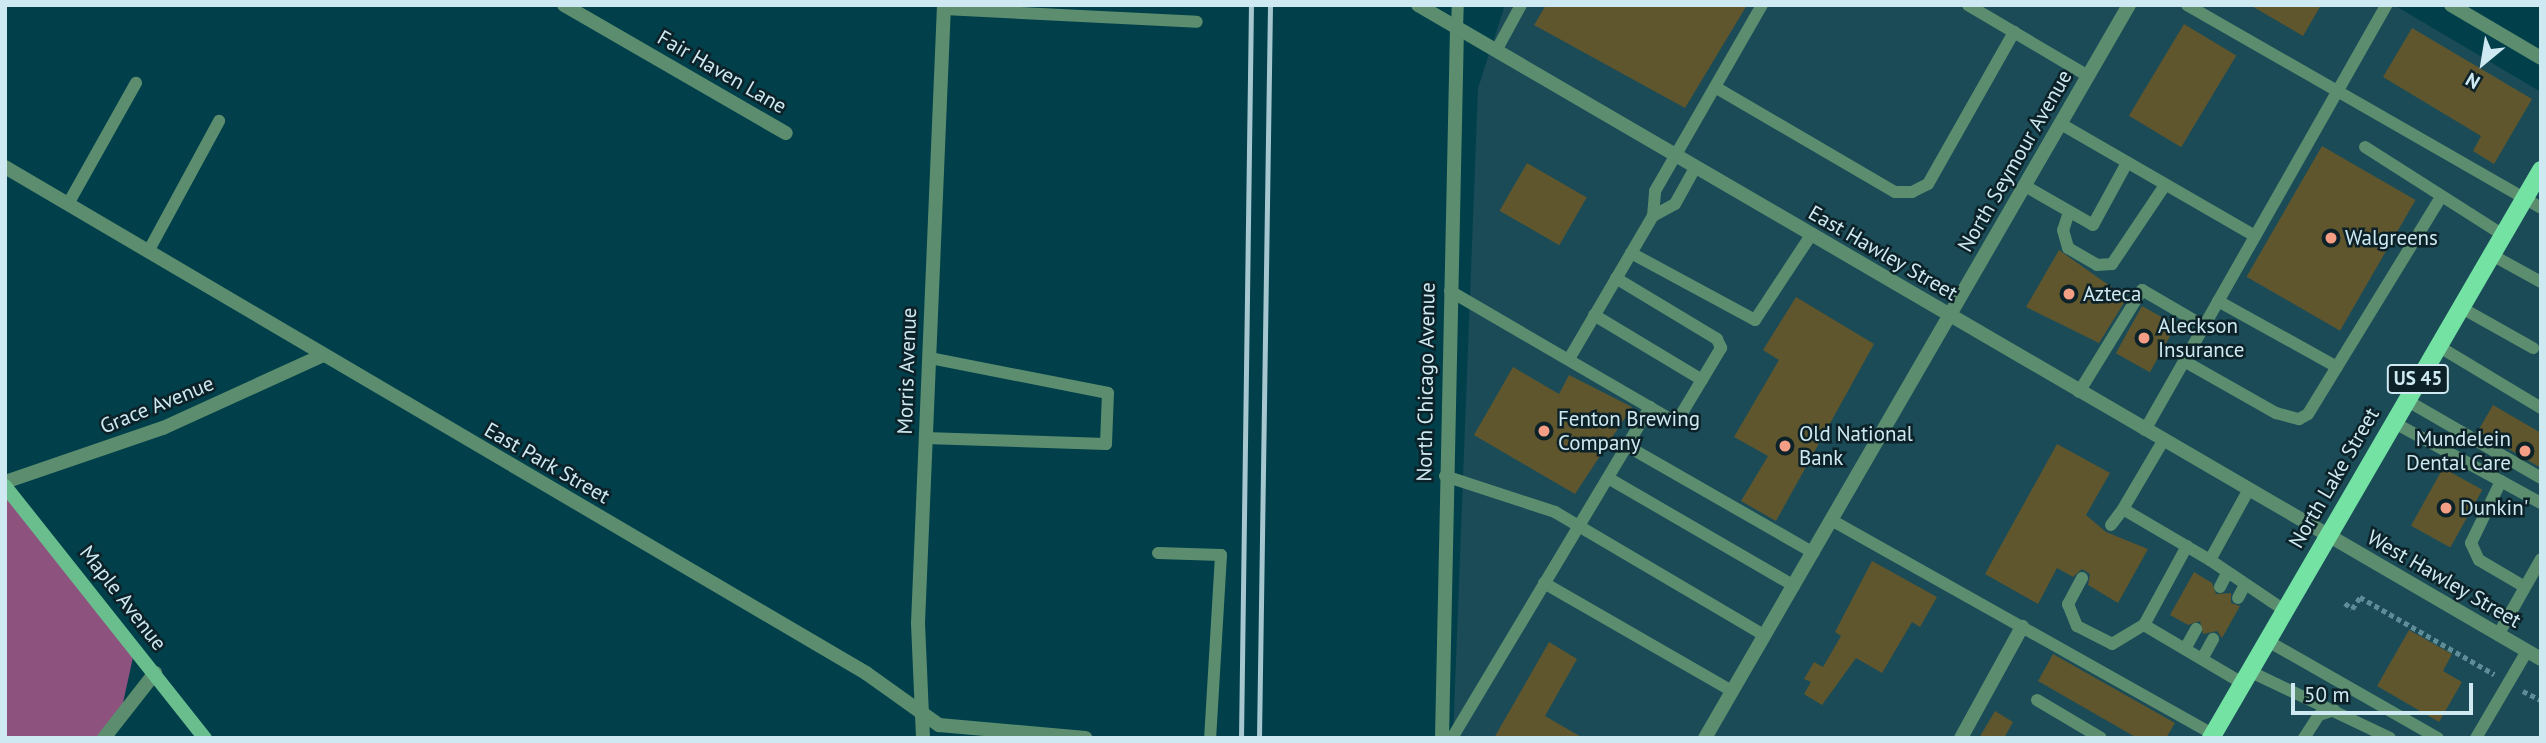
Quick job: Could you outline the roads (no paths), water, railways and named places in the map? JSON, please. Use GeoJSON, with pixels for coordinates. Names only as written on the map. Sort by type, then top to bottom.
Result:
{"type":"FeatureCollection","features":[{"type":"Feature","properties":{"kind":"main road","name":"North Lake Street"},"geometry":{"type":"LineString","coordinates":[[2212,736],[2541,170]]}},
{"type":"Feature","properties":{"kind":"main road","name":"Maple Avenue"},"geometry":{"type":"LineString","coordinates":[[5,484],[205,738]]}},
{"type":"Feature","properties":{"kind":"street","name":"Fair Haven Lane"},"geometry":{"type":"LineString","coordinates":[[564,5],[786,133]]}},
{"type":"Feature","properties":{"kind":"street","name":"East Hawley Street"},"geometry":{"type":"LineString","coordinates":[[1418,5],[2326,536]]}},
{"type":"Feature","properties":{"kind":"street","name":"North Seymour Avenue"},"geometry":{"type":"LineString","coordinates":[[1705,738],[1833,521],[2129,5]]}},
{"type":"Feature","properties":{"kind":"street"},"geometry":{"type":"LineString","coordinates":[[2451,5],[2541,58]]}},
{"type":"Feature","properties":{"kind":"street","name":"Morris Avenue"},"geometry":{"type":"LineString","coordinates":[[923,738],[920,710],[925,438],[944,7]]}},
{"type":"Feature","properties":{"kind":"street","name":"North Chicago Avenue"},"geometry":{"type":"LineString","coordinates":[[1443,738],[1445,476],[1457,28]]}},
{"type":"Feature","properties":{"kind":"street","name":"East Park Street"},"geometry":{"type":"LineString","coordinates":[[5,167],[149,250],[321,356],[920,710],[939,724],[968,732],[1085,738]]}},
{"type":"Feature","properties":{"kind":"street","name":"Grace Avenue"},"geometry":{"type":"LineString","coordinates":[[5,484],[163,428],[321,356]]}},
{"type":"Feature","properties":{"kind":"street","name":"West Hawley Street"},"geometry":{"type":"LineString","coordinates":[[2326,536],[2541,659]]}},
{"type":"Feature","properties":{"kind":"street"},"geometry":{"type":"LineString","coordinates":[[1961,738],[2022,627]]}},
{"type":"Feature","properties":{"kind":"street"},"geometry":{"type":"LineString","coordinates":[[104,738],[155,673]]}},
{"type":"Feature","properties":{"kind":"lane"},"geometry":{"type":"LineString","coordinates":[[1457,28],[1458,5]]}},
{"type":"Feature","properties":{"kind":"lane"},"geometry":{"type":"LineString","coordinates":[[1496,51],[1521,5]]}},
{"type":"Feature","properties":{"kind":"lane"},"geometry":{"type":"LineString","coordinates":[[1569,359],[1653,216],[1655,191],[1762,5]]}},
{"type":"Feature","properties":{"kind":"lane"},"geometry":{"type":"LineString","coordinates":[[1968,5],[2088,76]]}},
{"type":"Feature","properties":{"kind":"lane"},"geometry":{"type":"LineString","coordinates":[[2187,5],[2336,93],[2541,208]]}},
{"type":"Feature","properties":{"kind":"lane"},"geometry":{"type":"LineString","coordinates":[[2145,430],[2386,5]]}},
{"type":"Feature","properties":{"kind":"lane"},"geometry":{"type":"LineString","coordinates":[[944,7],[1197,22]]}},
{"type":"Feature","properties":{"kind":"lane"},"geometry":{"type":"LineString","coordinates":[[1714,88],[1895,192],[1912,192],[1928,184],[2014,32]]}},
{"type":"Feature","properties":{"kind":"lane"},"geometry":{"type":"LineString","coordinates":[[68,204],[136,83]]}},
{"type":"Feature","properties":{"kind":"lane"},"geometry":{"type":"LineString","coordinates":[[149,250],[219,121]]}},
{"type":"Feature","properties":{"kind":"lane"},"geometry":{"type":"LineString","coordinates":[[2320,121],[2333,128]]}},
{"type":"Feature","properties":{"kind":"lane"},"geometry":{"type":"LineString","coordinates":[[2061,124],[2255,236]]}},
{"type":"Feature","properties":{"kind":"lane"},"geometry":{"type":"LineString","coordinates":[[2365,147],[2440,200],[2503,235]]}},
{"type":"Feature","properties":{"kind":"lane"},"geometry":{"type":"LineString","coordinates":[[2025,186],[2093,225],[2127,163]]}},
{"type":"Feature","properties":{"kind":"lane"},"geometry":{"type":"LineString","coordinates":[[1653,216],[1675,204],[1695,168]]}},
{"type":"Feature","properties":{"kind":"lane"},"geometry":{"type":"LineString","coordinates":[[2069,212],[2063,230],[2068,248],[2096,265],[2112,264],[2165,185]]}},
{"type":"Feature","properties":{"kind":"lane"},"geometry":{"type":"LineString","coordinates":[[2184,361],[2276,413],[2299,419],[2308,414],[2440,200]]}},
{"type":"Feature","properties":{"kind":"lane"},"geometry":{"type":"LineString","coordinates":[[1631,253],[1755,320],[1811,235]]}},
{"type":"Feature","properties":{"kind":"lane"},"geometry":{"type":"LineString","coordinates":[[2491,254],[2541,282]]}},
{"type":"Feature","properties":{"kind":"lane"},"geometry":{"type":"LineString","coordinates":[[1450,291],[1650,407],[1679,418],[1721,348],[1717,339],[1616,278]]}},
{"type":"Feature","properties":{"kind":"lane"},"geometry":{"type":"LineString","coordinates":[[2079,392],[2142,290],[2204,326]]}},
{"type":"Feature","properties":{"kind":"lane"},"geometry":{"type":"LineString","coordinates":[[2218,301],[2337,367]]}},
{"type":"Feature","properties":{"kind":"lane"},"geometry":{"type":"LineString","coordinates":[[2460,307],[2533,348]]}},
{"type":"Feature","properties":{"kind":"lane"},"geometry":{"type":"LineString","coordinates":[[1594,315],[1702,380]]}},
{"type":"Feature","properties":{"kind":"lane"},"geometry":{"type":"LineString","coordinates":[[2438,346],[2541,408]]}},
{"type":"Feature","properties":{"kind":"lane"},"geometry":{"type":"LineString","coordinates":[[925,438],[1106,444],[1108,393],[929,358]]}},
{"type":"Feature","properties":{"kind":"lane"},"geometry":{"type":"LineString","coordinates":[[2406,400],[2541,478]]}},
{"type":"Feature","properties":{"kind":"lane"},"geometry":{"type":"LineString","coordinates":[[1452,738],[1650,407]]}},
{"type":"Feature","properties":{"kind":"lane"},"geometry":{"type":"LineString","coordinates":[[2393,422],[2541,503]]}},
{"type":"Feature","properties":{"kind":"lane"},"geometry":{"type":"LineString","coordinates":[[2111,525],[2163,441]]}},
{"type":"Feature","properties":{"kind":"lane"},"geometry":{"type":"LineString","coordinates":[[1627,446],[1814,553]]}},
{"type":"Feature","properties":{"kind":"lane"},"geometry":{"type":"LineString","coordinates":[[1445,476],[1555,512],[1764,635]]}},
{"type":"Feature","properties":{"kind":"lane"},"geometry":{"type":"LineString","coordinates":[[1608,478],[1794,586]]}},
{"type":"Feature","properties":{"kind":"lane"},"geometry":{"type":"LineString","coordinates":[[2501,481],[2471,543],[2479,560],[2525,587]]}},
{"type":"Feature","properties":{"kind":"lane"},"geometry":{"type":"LineString","coordinates":[[2210,560],[2248,491]]}},
{"type":"Feature","properties":{"kind":"lane"},"geometry":{"type":"LineString","coordinates":[[2123,509],[2188,545],[2284,610]]}},
{"type":"Feature","properties":{"kind":"lane"},"geometry":{"type":"LineString","coordinates":[[1833,521],[2212,736]]}},
{"type":"Feature","properties":{"kind":"lane"},"geometry":{"type":"LineString","coordinates":[[2082,578],[2068,604],[2077,626],[2112,644],[2144,625],[2188,545]]}},
{"type":"Feature","properties":{"kind":"lane"},"geometry":{"type":"LineString","coordinates":[[1158,553],[1221,555],[1210,738]]}},
{"type":"Feature","properties":{"kind":"lane"},"geometry":{"type":"LineString","coordinates":[[2498,635],[2541,559]]}},
{"type":"Feature","properties":{"kind":"lane"},"geometry":{"type":"LineString","coordinates":[[2220,587],[2227,573]]}},
{"type":"Feature","properties":{"kind":"lane"},"geometry":{"type":"LineString","coordinates":[[1544,583],[1732,691]]}},
{"type":"Feature","properties":{"kind":"lane"},"geometry":{"type":"LineString","coordinates":[[2238,598],[2245,585]]}},
{"type":"Feature","properties":{"kind":"lane"},"geometry":{"type":"LineString","coordinates":[[2144,625],[2202,659],[2334,710],[2390,738]]}},
{"type":"Feature","properties":{"kind":"lane"},"geometry":{"type":"LineString","coordinates":[[2185,649],[2196,629]]}},
{"type":"Feature","properties":{"kind":"lane"},"geometry":{"type":"LineString","coordinates":[[2202,659],[2213,639]]}},
{"type":"Feature","properties":{"kind":"lane"},"geometry":{"type":"LineString","coordinates":[[2266,640],[2438,738]]}},
{"type":"Feature","properties":{"kind":"lane"},"geometry":{"type":"LineString","coordinates":[[2476,738],[2527,651]]}},
{"type":"Feature","properties":{"kind":"lane"},"geometry":{"type":"LineString","coordinates":[[2037,700],[2101,738]]}},
{"type":"Feature","properties":{"kind":"lane"},"geometry":{"type":"LineString","coordinates":[[2304,738],[2319,715],[2334,710]]}},
{"type":"Feature","properties":{"kind":"railway"},"geometry":{"type":"LineString","coordinates":[[1241,738],[1251,5]]}},
{"type":"Feature","properties":{"kind":"railway"},"geometry":{"type":"LineString","coordinates":[[1259,738],[1270,5]]}},
{"type":"Feature","properties":{"kind":"place","name":"Walgreens"},"geometry":{"type":"Point","coordinates":[2331,238]}},
{"type":"Feature","properties":{"kind":"place","name":"Azteca"},"geometry":{"type":"Point","coordinates":[2069,294]}},
{"type":"Feature","properties":{"kind":"place","name":"Aleckson Insurance"},"geometry":{"type":"Point","coordinates":[2144,338]}},
{"type":"Feature","properties":{"kind":"place","name":"Fenton Brewing Company"},"geometry":{"type":"Point","coordinates":[1544,431]}},
{"type":"Feature","properties":{"kind":"place","name":"Old National Bank"},"geometry":{"type":"Point","coordinates":[1785,446]}},
{"type":"Feature","properties":{"kind":"place","name":"Mundelein Dental Care"},"geometry":{"type":"Point","coordinates":[2525,451]}},
{"type":"Feature","properties":{"kind":"place","name":"Dunkin'"},"geometry":{"type":"Point","coordinates":[2446,508]}}]}
